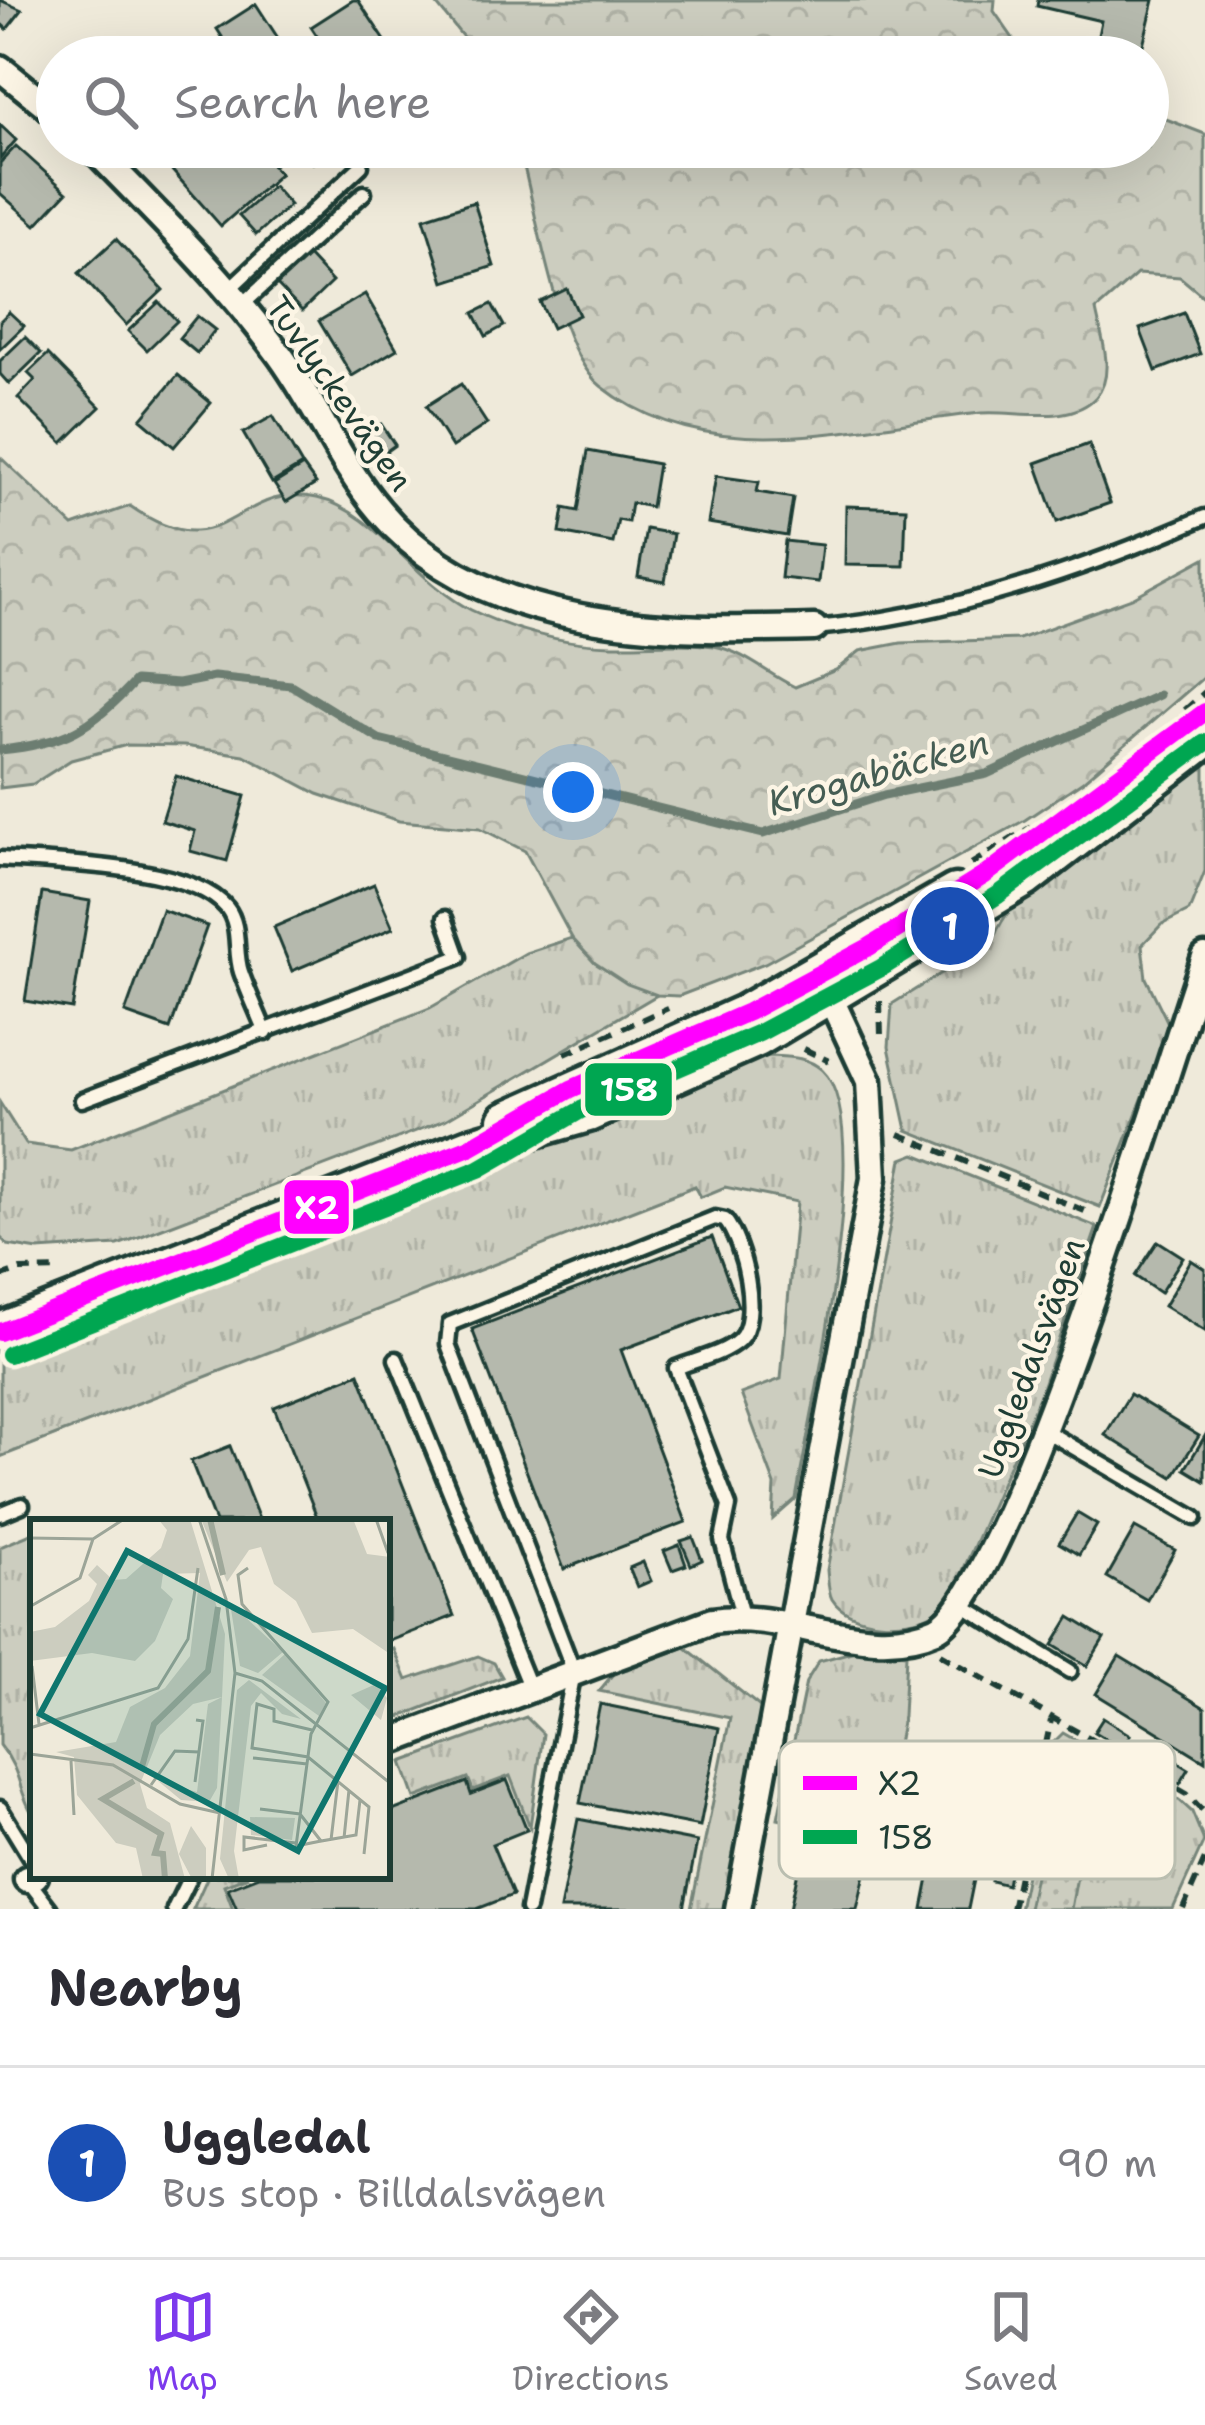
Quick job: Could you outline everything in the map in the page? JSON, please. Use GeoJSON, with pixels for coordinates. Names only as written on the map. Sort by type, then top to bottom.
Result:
{"type":"FeatureCollection","features":[{"type":"Feature","properties":{"kind":"street"},"geometry":{"type":"LineString","coordinates":[[0,68],[36,97]]}},
{"type":"Feature","properties":{"kind":"street","name":"Tuvlyckevägen"},"geometry":{"type":"LineString","coordinates":[[112,168],[234,299],[301,385],[378,509],[440,564],[511,599],[591,619],[682,628],[814,628]]}},
{"type":"Feature","properties":{"kind":"street"},"geometry":{"type":"LineString","coordinates":[[0,1332],[470,1147],[588,1113],[757,1038],[1195,724]]}},
{"type":"Feature","properties":{"kind":"street","name":"Uggledalsvägen"},"geometry":{"type":"LineString","coordinates":[[961,1604],[1044,1430],[1205,957]]}},
{"type":"Feature","properties":{"kind":"street"},"geometry":{"type":"LineString","coordinates":[[470,1147],[502,1123],[578,1084],[744,1014],[826,986]]}},
{"type":"Feature","properties":{"kind":"street"},"geometry":{"type":"LineString","coordinates":[[738,1909],[874,1178],[868,1082],[826,986]]}},
{"type":"Feature","properties":{"kind":"street"},"geometry":{"type":"LineString","coordinates":[[390,1742],[712,1621],[742,1616],[885,1639],[911,1637],[949,1622],[961,1604]]}},
{"type":"Feature","properties":{"kind":"lane"},"geometry":{"type":"LineString","coordinates":[[234,299],[359,168]]}},
{"type":"Feature","properties":{"kind":"lane"},"geometry":{"type":"LineString","coordinates":[[234,299],[364,193]]}},
{"type":"Feature","properties":{"kind":"lane","name":"Tuvlyckevägen"},"geometry":{"type":"LineString","coordinates":[[814,628],[884,622],[1012,589],[1205,517]]}},
{"type":"Feature","properties":{"kind":"lane"},"geometry":{"type":"LineString","coordinates":[[0,859],[132,871],[201,890],[226,906],[236,925],[242,974],[266,1033]]}},
{"type":"Feature","properties":{"kind":"lane"},"geometry":{"type":"LineString","coordinates":[[82,1100],[459,957],[445,918]]}},
{"type":"Feature","properties":{"kind":"lane"},"geometry":{"type":"LineString","coordinates":[[528,1909],[574,1672],[445,1333],[461,1315],[715,1219],[725,1220],[742,1252],[749,1294],[746,1332],[735,1345],[676,1368],[729,1505],[722,1540],[742,1616]]}},
{"type":"Feature","properties":{"kind":"lane"},"geometry":{"type":"LineString","coordinates":[[396,1358],[530,1689]]}},
{"type":"Feature","properties":{"kind":"lane"},"geometry":{"type":"LineString","coordinates":[[1044,1430],[1195,1518]]}},
{"type":"Feature","properties":{"kind":"lane"},"geometry":{"type":"LineString","coordinates":[[0,1514],[22,1504]]}},
{"type":"Feature","properties":{"kind":"lane"},"geometry":{"type":"LineString","coordinates":[[961,1604],[1070,1671]]}},
{"type":"Feature","properties":{"kind":"lane"},"geometry":{"type":"LineString","coordinates":[[0,1808],[30,1868]]}},
{"type":"Feature","properties":{"kind":"lane"},"geometry":{"type":"LineString","coordinates":[[35,1879],[50,1909]]}},
{"type":"Feature","properties":{"kind":"lane"},"geometry":{"type":"LineString","coordinates":[[174,1909],[189,1879]]}},
{"type":"Feature","properties":{"kind":"path"},"geometry":{"type":"LineString","coordinates":[[1195,724],[1205,692]]}},
{"type":"Feature","properties":{"kind":"path"},"geometry":{"type":"LineString","coordinates":[[952,875],[1039,823]]}},
{"type":"Feature","properties":{"kind":"path"},"geometry":{"type":"LineString","coordinates":[[885,1056],[877,1021],[888,993]]}},
{"type":"Feature","properties":{"kind":"path"},"geometry":{"type":"LineString","coordinates":[[555,1058],[672,1007]]}},
{"type":"Feature","properties":{"kind":"path"},"geometry":{"type":"LineString","coordinates":[[757,1038],[764,1050],[813,1049],[836,1066]]}},
{"type":"Feature","properties":{"kind":"path"},"geometry":{"type":"LineString","coordinates":[[895,1117],[897,1133],[1115,1224]]}},
{"type":"Feature","properties":{"kind":"path"},"geometry":{"type":"LineString","coordinates":[[0,1277],[20,1270],[74,1268]]}},
{"type":"Feature","properties":{"kind":"path"},"geometry":{"type":"LineString","coordinates":[[911,1637],[1090,1741]]}},
{"type":"Feature","properties":{"kind":"path"},"geometry":{"type":"LineString","coordinates":[[1047,1741],[1051,1720]]}},
{"type":"Feature","properties":{"kind":"path"},"geometry":{"type":"LineString","coordinates":[[1175,1787],[1205,1813]]}},
{"type":"Feature","properties":{"kind":"path"},"geometry":{"type":"LineString","coordinates":[[1183,1909],[1205,1859]]}},
{"type":"Feature","properties":{"kind":"path"},"geometry":{"type":"LineString","coordinates":[[1012,1909],[1018,1879]]}},
{"type":"Feature","properties":{"kind":"green space"},"geometry":{"type":"Polygon","coordinates":[[[433,0],[995,0],[994,11],[1011,36],[462,36],[433,0]]]}},
{"type":"Feature","properties":{"kind":"green space"},"geometry":{"type":"Polygon","coordinates":[[[1169,120],[1205,134],[1205,298],[1180,277],[1137,274],[1096,310],[1105,378],[1096,397],[1072,411],[981,413],[785,437],[689,429],[644,413],[601,386],[571,341],[549,275],[524,168],[1169,168],[1169,120]]]}},
{"type":"Feature","properties":{"kind":"green space"},"geometry":{"type":"Polygon","coordinates":[[[0,457],[73,526],[130,506],[163,524],[189,531],[210,529],[267,501],[289,496],[317,498],[357,517],[451,598],[488,617],[576,642],[714,646],[746,658],[795,687],[836,670],[860,651],[901,643],[1019,639],[1132,598],[1205,558],[1205,676],[1083,781],[1025,820],[765,963],[679,996],[657,995],[627,984],[595,963],[572,938],[525,851],[480,828],[399,821],[318,794],[244,755],[184,746],[127,745],[71,760],[33,784],[0,788],[0,457]]]}},
{"type":"Feature","properties":{"kind":"green space"},"geometry":{"type":"Polygon","coordinates":[[[1205,763],[1205,871],[1189,911],[1161,925],[1142,945],[1146,978],[1170,1027],[1100,1207],[907,1130],[889,1047],[892,1004],[993,941],[1005,917],[1053,867],[1205,763]]]}},
{"type":"Feature","properties":{"kind":"green space"},"geometry":{"type":"Polygon","coordinates":[[[572,938],[595,963],[657,995],[445,1120],[118,1245],[38,1250],[8,1245],[0,1237],[0,1103],[26,1144],[71,1150],[430,1008],[526,953],[572,938]]]}},
{"type":"Feature","properties":{"kind":"green space"},"geometry":{"type":"Polygon","coordinates":[[[769,1056],[804,1060],[822,1070],[838,1100],[844,1148],[835,1274],[796,1499],[773,1519],[775,1485],[741,1394],[781,1379],[797,1202],[725,1187],[701,1197],[695,1186],[0,1457],[0,1362],[740,1063],[769,1056]]]}},
{"type":"Feature","properties":{"kind":"green space"},"geometry":{"type":"Polygon","coordinates":[[[915,1154],[1097,1227],[1039,1397],[954,1591],[936,1611],[895,1623],[865,1620],[840,1608],[831,1596],[827,1570],[902,1159],[915,1154]]]}},
{"type":"Feature","properties":{"kind":"green space"},"geometry":{"type":"Polygon","coordinates":[[[30,1534],[30,1809],[0,1745],[0,1547],[30,1534]]]}},
{"type":"Feature","properties":{"kind":"green space"},"geometry":{"type":"Polygon","coordinates":[[[685,1647],[769,1714],[729,1909],[691,1909],[730,1718],[599,1691],[613,1674],[685,1647]]]}},
{"type":"Feature","properties":{"kind":"green space"},"geometry":{"type":"Polygon","coordinates":[[[394,1649],[407,1680],[478,1656],[494,1663],[502,1677],[390,1721],[390,1651],[394,1649]]]}},
{"type":"Feature","properties":{"kind":"green space"},"geometry":{"type":"Polygon","coordinates":[[[862,1649],[906,1654],[899,1741],[794,1741],[806,1682],[819,1661],[862,1649]]]}},
{"type":"Feature","properties":{"kind":"green space"},"geometry":{"type":"Polygon","coordinates":[[[526,1717],[543,1734],[530,1827],[510,1776],[473,1790],[468,1778],[415,1798],[402,1762],[526,1717]]]}},
{"type":"Feature","properties":{"kind":"green space"},"geometry":{"type":"Polygon","coordinates":[[[1175,1798],[1192,1812],[1204,1841],[1173,1909],[1019,1909],[1025,1879],[1175,1879],[1175,1798]]]}},
{"type":"Feature","properties":{"kind":"green space"},"geometry":{"type":"Polygon","coordinates":[[[207,1879],[240,1879],[224,1885],[233,1909],[193,1909],[207,1879]]]}},
{"type":"Feature","properties":{"kind":"green space"},"geometry":{"type":"Polygon","coordinates":[[[1034,1879],[1077,1879],[1071,1909],[1028,1909],[1034,1879]]]}},
{"type":"Feature","properties":{"kind":"building"},"geometry":{"type":"Polygon","coordinates":[[[0,0],[22,10],[7,29],[0,23],[0,0]]]}},
{"type":"Feature","properties":{"kind":"building"},"geometry":{"type":"Polygon","coordinates":[[[358,0],[382,36],[317,36],[311,27],[358,0]]]}},
{"type":"Feature","properties":{"kind":"building"},"geometry":{"type":"Polygon","coordinates":[[[1038,0],[1154,0],[1145,36],[1098,36],[1101,21],[1037,6],[1038,0]]]}},
{"type":"Feature","properties":{"kind":"building"},"geometry":{"type":"Polygon","coordinates":[[[256,4],[277,36],[222,36],[217,29],[256,4]]]}},
{"type":"Feature","properties":{"kind":"building"},"geometry":{"type":"Polygon","coordinates":[[[0,125],[16,140],[0,159],[0,125]]]}},
{"type":"Feature","properties":{"kind":"building"},"geometry":{"type":"Polygon","coordinates":[[[16,146],[67,192],[36,225],[0,193],[0,163],[16,146]]]}},
{"type":"Feature","properties":{"kind":"building"},"geometry":{"type":"Polygon","coordinates":[[[170,168],[275,168],[280,174],[221,226],[170,168]]]}},
{"type":"Feature","properties":{"kind":"building"},"geometry":{"type":"Polygon","coordinates":[[[273,186],[290,205],[256,235],[239,216],[273,186]]]}},
{"type":"Feature","properties":{"kind":"building"},"geometry":{"type":"Polygon","coordinates":[[[474,202],[494,266],[444,282],[424,218],[474,202]]]}},
{"type":"Feature","properties":{"kind":"building"},"geometry":{"type":"Polygon","coordinates":[[[116,239],[163,290],[126,325],[79,273],[116,239]]]}},
{"type":"Feature","properties":{"kind":"building"},"geometry":{"type":"Polygon","coordinates":[[[307,255],[332,282],[302,311],[276,284],[307,255]]]}},
{"type":"Feature","properties":{"kind":"building"},"geometry":{"type":"Polygon","coordinates":[[[567,289],[579,315],[552,328],[540,302],[567,289]]]}},
{"type":"Feature","properties":{"kind":"building"},"geometry":{"type":"Polygon","coordinates":[[[365,294],[397,349],[352,376],[319,321],[365,294]]]}},
{"type":"Feature","properties":{"kind":"building"},"geometry":{"type":"Polygon","coordinates":[[[159,302],[177,321],[147,350],[128,331],[159,302]]]}},
{"type":"Feature","properties":{"kind":"building"},"geometry":{"type":"Polygon","coordinates":[[[492,304],[504,326],[486,336],[474,313],[492,304]]]}},
{"type":"Feature","properties":{"kind":"building"},"geometry":{"type":"Polygon","coordinates":[[[9,312],[24,326],[0,349],[0,321],[9,312]]]}},
{"type":"Feature","properties":{"kind":"building"},"geometry":{"type":"Polygon","coordinates":[[[1184,313],[1200,354],[1156,371],[1140,329],[1184,313]]]}},
{"type":"Feature","properties":{"kind":"building"},"geometry":{"type":"Polygon","coordinates":[[[197,316],[215,330],[197,353],[179,338],[197,316]]]}},
{"type":"Feature","properties":{"kind":"building"},"geometry":{"type":"Polygon","coordinates":[[[25,337],[41,353],[9,384],[0,374],[0,361],[25,337]]]}},
{"type":"Feature","properties":{"kind":"building"},"geometry":{"type":"Polygon","coordinates":[[[48,354],[100,407],[63,443],[18,398],[35,380],[28,373],[48,354]]]}},
{"type":"Feature","properties":{"kind":"building"},"geometry":{"type":"Polygon","coordinates":[[[178,375],[211,403],[174,447],[141,419],[178,375]]]}},
{"type":"Feature","properties":{"kind":"building"},"geometry":{"type":"Polygon","coordinates":[[[461,384],[487,424],[452,447],[426,406],[461,384]]]}},
{"type":"Feature","properties":{"kind":"building"},"geometry":{"type":"Polygon","coordinates":[[[273,416],[302,465],[272,483],[243,433],[273,416]]]}},
{"type":"Feature","properties":{"kind":"building"},"geometry":{"type":"Polygon","coordinates":[[[381,424],[395,445],[377,458],[362,437],[381,424]]]}},
{"type":"Feature","properties":{"kind":"building"},"geometry":{"type":"Polygon","coordinates":[[[1089,444],[1110,503],[1057,522],[1036,463],[1089,444]]]}},
{"type":"Feature","properties":{"kind":"building"},"geometry":{"type":"Polygon","coordinates":[[[588,451],[658,464],[651,507],[631,503],[628,522],[618,520],[613,543],[560,533],[564,508],[578,511],[588,451]]]}},
{"type":"Feature","properties":{"kind":"building"},"geometry":{"type":"Polygon","coordinates":[[[303,466],[316,484],[286,502],[274,484],[303,466]]]}},
{"type":"Feature","properties":{"kind":"building"},"geometry":{"type":"Polygon","coordinates":[[[716,476],[759,482],[757,492],[793,498],[787,536],[708,523],[716,476]]]}},
{"type":"Feature","properties":{"kind":"building"},"geometry":{"type":"Polygon","coordinates":[[[846,506],[906,508],[904,566],[845,565],[846,506]]]}},
{"type":"Feature","properties":{"kind":"building"},"geometry":{"type":"Polygon","coordinates":[[[646,529],[673,534],[665,582],[638,577],[646,529]]]}},
{"type":"Feature","properties":{"kind":"building"},"geometry":{"type":"Polygon","coordinates":[[[785,541],[822,545],[818,582],[781,578],[785,541]]]}},
{"type":"Feature","properties":{"kind":"building"},"geometry":{"type":"Polygon","coordinates":[[[176,776],[245,796],[227,861],[190,851],[195,831],[162,821],[176,776]]]}},
{"type":"Feature","properties":{"kind":"building"},"geometry":{"type":"Polygon","coordinates":[[[374,884],[393,928],[292,971],[274,927],[374,884]]]}},
{"type":"Feature","properties":{"kind":"building"},"geometry":{"type":"Polygon","coordinates":[[[42,893],[90,901],[72,1009],[25,1001],[42,893]]]}},
{"type":"Feature","properties":{"kind":"building"},"geometry":{"type":"Polygon","coordinates":[[[162,910],[207,926],[170,1029],[125,1013],[162,910]]]}},
{"type":"Feature","properties":{"kind":"building"},"geometry":{"type":"Polygon","coordinates":[[[712,1237],[738,1306],[621,1350],[686,1522],[564,1569],[472,1329],[712,1237]]]}},
{"type":"Feature","properties":{"kind":"building"},"geometry":{"type":"Polygon","coordinates":[[[1158,1241],[1183,1257],[1160,1293],[1135,1276],[1158,1241]]]}},
{"type":"Feature","properties":{"kind":"building"},"geometry":{"type":"Polygon","coordinates":[[[1191,1260],[1205,1269],[1205,1331],[1164,1306],[1191,1260]]]}},
{"type":"Feature","properties":{"kind":"building"},"geometry":{"type":"Polygon","coordinates":[[[359,1373],[454,1616],[390,1641],[390,1519],[318,1519],[274,1407],[359,1373]]]}},
{"type":"Feature","properties":{"kind":"building"},"geometry":{"type":"Polygon","coordinates":[[[1130,1394],[1199,1436],[1173,1477],[1105,1435],[1130,1394]]]}},
{"type":"Feature","properties":{"kind":"building"},"geometry":{"type":"Polygon","coordinates":[[[1205,1436],[1205,1481],[1185,1469],[1205,1436]]]}},
{"type":"Feature","properties":{"kind":"building"},"geometry":{"type":"Polygon","coordinates":[[[230,1446],[259,1519],[214,1519],[191,1461],[230,1446]]]}},
{"type":"Feature","properties":{"kind":"building"},"geometry":{"type":"Polygon","coordinates":[[[1077,1513],[1097,1525],[1079,1555],[1059,1543],[1077,1513]]]}},
{"type":"Feature","properties":{"kind":"building"},"geometry":{"type":"Polygon","coordinates":[[[1135,1528],[1175,1550],[1147,1600],[1107,1577],[1135,1528]]]}},
{"type":"Feature","properties":{"kind":"building"},"geometry":{"type":"Polygon","coordinates":[[[693,1537],[702,1560],[691,1565],[681,1541],[693,1537]]]}},
{"type":"Feature","properties":{"kind":"building"},"geometry":{"type":"Polygon","coordinates":[[[679,1545],[686,1565],[672,1570],[664,1551],[679,1545]]]}},
{"type":"Feature","properties":{"kind":"building"},"geometry":{"type":"Polygon","coordinates":[[[643,1562],[651,1581],[637,1587],[629,1568],[643,1562]]]}},
{"type":"Feature","properties":{"kind":"building"},"geometry":{"type":"Polygon","coordinates":[[[1070,1617],[1104,1638],[1087,1666],[1053,1645],[1070,1617]]]}},
{"type":"Feature","properties":{"kind":"building"},"geometry":{"type":"Polygon","coordinates":[[[1119,1656],[1205,1708],[1205,1761],[1175,1741],[1096,1694],[1119,1656]]]}},
{"type":"Feature","properties":{"kind":"building"},"geometry":{"type":"Polygon","coordinates":[[[600,1704],[719,1728],[700,1826],[580,1803],[600,1704]]]}},
{"type":"Feature","properties":{"kind":"building"},"geometry":{"type":"Polygon","coordinates":[[[1103,1718],[1130,1735],[1127,1741],[1109,1741],[1094,1732],[1103,1718]]]}},
{"type":"Feature","properties":{"kind":"building"},"geometry":{"type":"Polygon","coordinates":[[[1175,1760],[1189,1769],[1180,1784],[1175,1781],[1175,1760]]]}},
{"type":"Feature","properties":{"kind":"building"},"geometry":{"type":"Polygon","coordinates":[[[507,1780],[527,1830],[492,1844],[513,1895],[477,1909],[237,1909],[228,1888],[251,1879],[390,1879],[390,1812],[467,1782],[471,1794],[507,1780]]]}},
{"type":"Feature","properties":{"kind":"building"},"geometry":{"type":"Polygon","coordinates":[[[578,1819],[697,1842],[684,1909],[560,1909],[578,1819]]]}},
{"type":"Feature","properties":{"kind":"building"},"geometry":{"type":"Polygon","coordinates":[[[796,1879],[864,1879],[857,1909],[790,1909],[796,1879]]]}},
{"type":"Feature","properties":{"kind":"building"},"geometry":{"type":"Polygon","coordinates":[[[929,1879],[974,1879],[968,1909],[923,1909],[929,1879]]]}},
{"type":"Feature","properties":{"kind":"waterway","name":"Krogabäcken"},"geometry":{"type":"LineString","coordinates":[[0,750],[75,731],[105,711],[135,681],[178,684],[214,677],[291,685],[379,739],[763,834],[884,795],[987,774],[1159,695]]}},
{"type":"Feature","properties":{"kind":"transit line","name":"X2"},"geometry":{"type":"LineString","coordinates":[[0,1332],[470,1147],[571,1089],[748,1012],[869,947],[985,875],[1205,712]]}},
{"type":"Feature","properties":{"kind":"transit line","name":"158"},"geometry":{"type":"LineString","coordinates":[[9,1354],[479,1169],[581,1110],[759,1033],[881,968],[998,895],[1205,743]]}},
{"type":"Feature","properties":{"kind":"place","name":"Uggledal"},"geometry":{"type":"Point","coordinates":[950,926]}}]}
